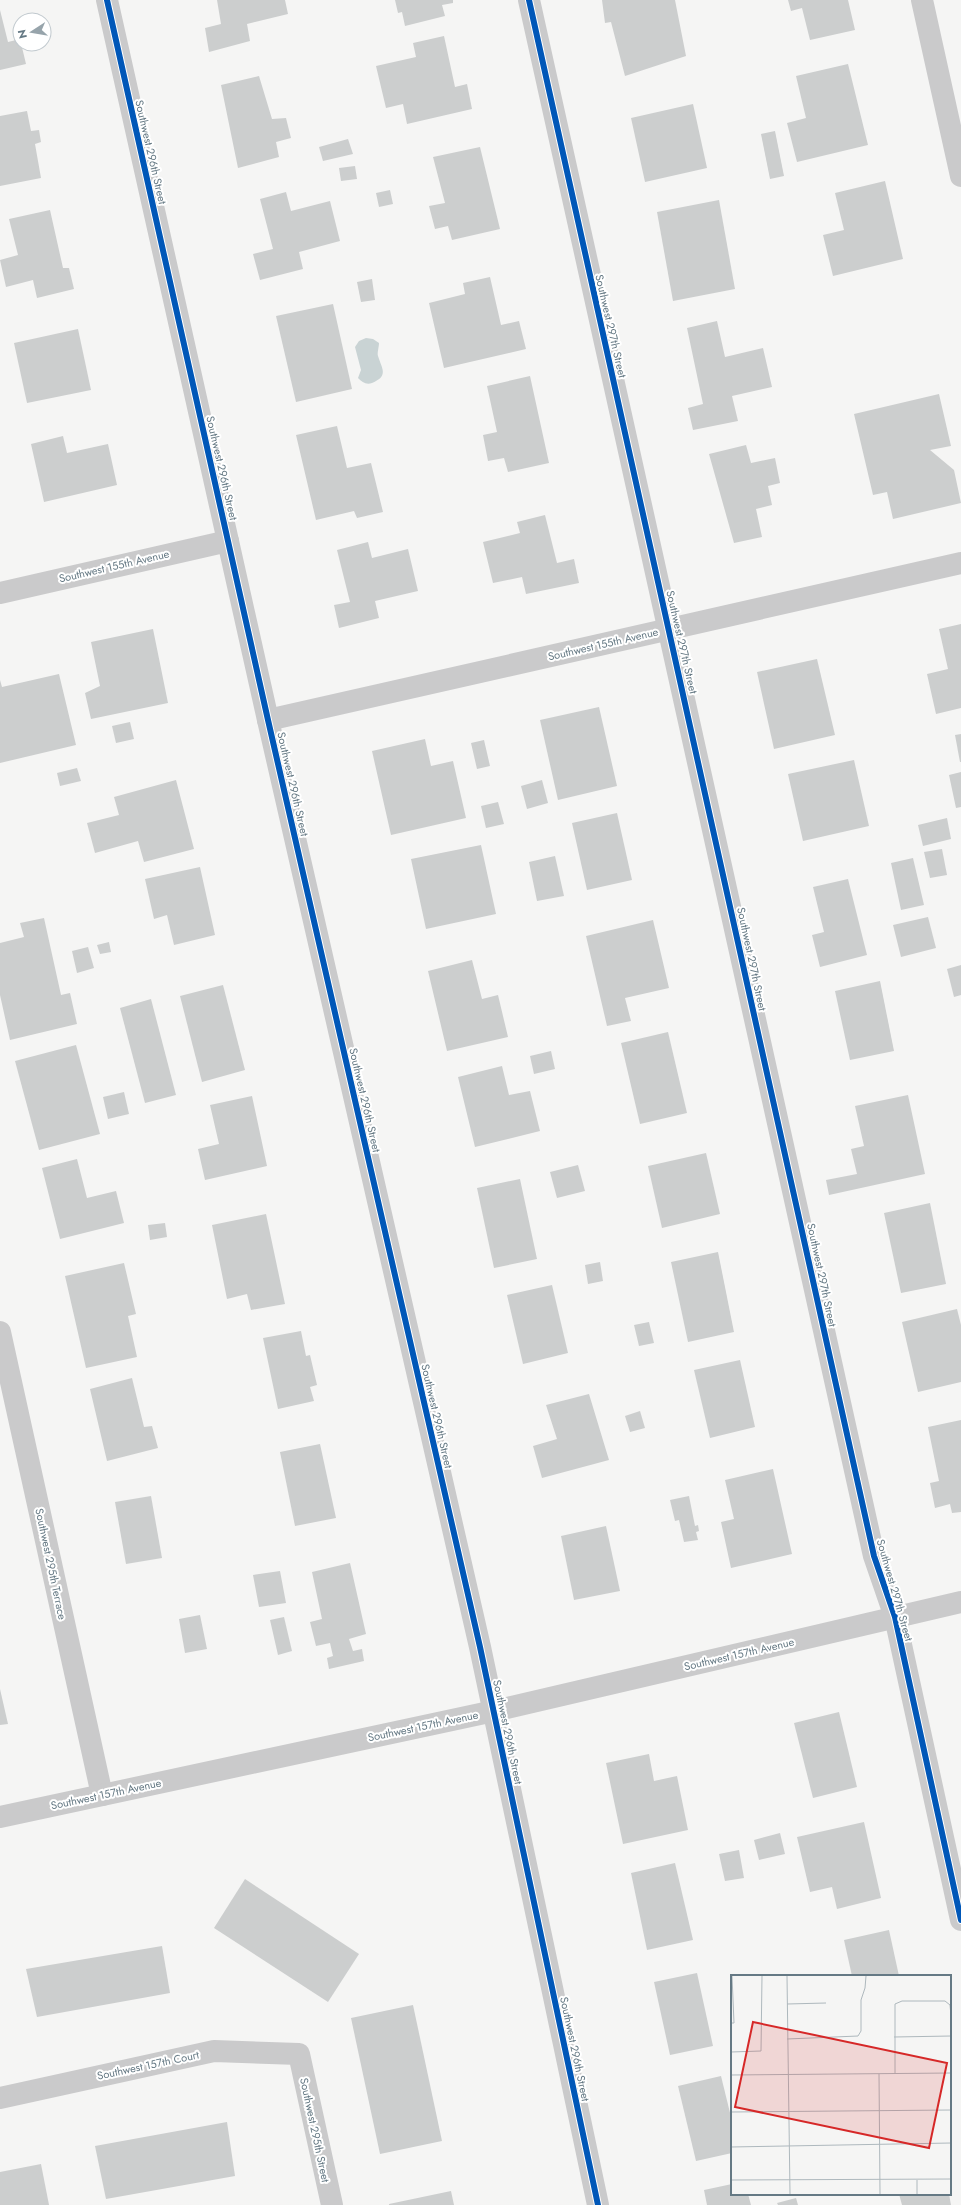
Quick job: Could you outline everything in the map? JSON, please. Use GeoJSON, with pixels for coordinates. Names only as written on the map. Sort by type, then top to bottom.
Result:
{"type":"FeatureCollection","features":[{"type":"Feature","properties":{"kind":"street","name":"Southwest 296th Street"},"geometry":{"type":"LineString","coordinates":[[108,0],[268,720],[494,1711],[598,2205]]}},
{"type":"Feature","properties":{"kind":"street","name":"Southwest 297th Street"},"geometry":{"type":"LineString","coordinates":[[529,0],[874,1556],[895,1617],[961,1920]]}},
{"type":"Feature","properties":{"kind":"street"},"geometry":{"type":"LineString","coordinates":[[922,0],[961,176]]}},
{"type":"Feature","properties":{"kind":"street","name":"Southwest 155th Avenue"},"geometry":{"type":"LineString","coordinates":[[0,593],[228,541]]}},
{"type":"Feature","properties":{"kind":"street","name":"Southwest 155th Avenue"},"geometry":{"type":"LineString","coordinates":[[268,720],[961,563]]}},
{"type":"Feature","properties":{"kind":"street","name":"Southwest 295th Terrace"},"geometry":{"type":"LineString","coordinates":[[0,1332],[102,1795]]}},
{"type":"Feature","properties":{"kind":"street","name":"Southwest 157th Avenue"},"geometry":{"type":"LineString","coordinates":[[0,1817],[494,1711],[961,1602]]}},
{"type":"Feature","properties":{"kind":"street","name":"Southwest 157th Court"},"geometry":{"type":"LineString","coordinates":[[0,2098],[214,2051],[299,2054]]}},
{"type":"Feature","properties":{"kind":"street","name":"Southwest 295th Street"},"geometry":{"type":"LineString","coordinates":[[299,2054],[332,2205]]}},
{"type":"Feature","properties":{"kind":"shaded area"},"geometry":{"type":"Polygon","coordinates":[[[366,338],[373,339],[379,343],[378,355],[383,372],[381,378],[370,384],[364,383],[358,378],[361,370],[355,347],[359,341],[366,338]]]}},
{"type":"Feature","properties":{"kind":"building"},"geometry":{"type":"Polygon","coordinates":[[[217,0],[285,0],[288,14],[247,24],[250,41],[209,52],[205,28],[221,24],[217,0]]]}},
{"type":"Feature","properties":{"kind":"building"},"geometry":{"type":"Polygon","coordinates":[[[395,0],[453,0],[453,3],[442,5],[445,16],[405,26],[402,12],[398,13],[395,0]]]}},
{"type":"Feature","properties":{"kind":"building"},"geometry":{"type":"Polygon","coordinates":[[[602,0],[675,0],[686,56],[625,76],[611,22],[605,23],[602,0]]]}},
{"type":"Feature","properties":{"kind":"building"},"geometry":{"type":"Polygon","coordinates":[[[788,0],[848,0],[855,30],[810,40],[802,8],[791,11],[788,0]]]}},
{"type":"Feature","properties":{"kind":"building"},"geometry":{"type":"Polygon","coordinates":[[[0,10],[8,42],[12,41],[12,52],[23,52],[26,64],[0,70],[0,10]]]}},
{"type":"Feature","properties":{"kind":"building"},"geometry":{"type":"Polygon","coordinates":[[[444,36],[455,87],[467,84],[472,109],[407,124],[403,104],[386,108],[376,66],[416,57],[413,43],[444,36]]]}},
{"type":"Feature","properties":{"kind":"building"},"geometry":{"type":"Polygon","coordinates":[[[848,64],[868,145],[797,162],[787,123],[806,118],[796,76],[848,64]]]}},
{"type":"Feature","properties":{"kind":"building"},"geometry":{"type":"Polygon","coordinates":[[[259,76],[272,119],[286,118],[291,138],[276,142],[279,157],[238,168],[221,85],[259,76]]]}},
{"type":"Feature","properties":{"kind":"building"},"geometry":{"type":"Polygon","coordinates":[[[693,104],[707,168],[645,182],[631,118],[693,104]]]}},
{"type":"Feature","properties":{"kind":"building"},"geometry":{"type":"Polygon","coordinates":[[[27,111],[31,131],[39,130],[41,142],[35,144],[41,178],[0,186],[0,116],[27,111]]]}},
{"type":"Feature","properties":{"kind":"building"},"geometry":{"type":"Polygon","coordinates":[[[775,131],[784,176],[770,179],[761,134],[775,131]]]}},
{"type":"Feature","properties":{"kind":"building"},"geometry":{"type":"Polygon","coordinates":[[[348,139],[353,154],[323,161],[319,147],[348,139]]]}},
{"type":"Feature","properties":{"kind":"building"},"geometry":{"type":"Polygon","coordinates":[[[480,147],[500,229],[452,240],[448,226],[435,229],[429,206],[445,203],[433,157],[480,147]]]}},
{"type":"Feature","properties":{"kind":"building"},"geometry":{"type":"Polygon","coordinates":[[[355,166],[357,179],[341,181],[339,168],[355,166]]]}},
{"type":"Feature","properties":{"kind":"building"},"geometry":{"type":"Polygon","coordinates":[[[885,181],[903,259],[833,276],[823,235],[844,230],[835,193],[885,181]]]}},
{"type":"Feature","properties":{"kind":"building"},"geometry":{"type":"Polygon","coordinates":[[[390,190],[393,204],[379,207],[376,193],[390,190]]]}},
{"type":"Feature","properties":{"kind":"building"},"geometry":{"type":"Polygon","coordinates":[[[286,192],[291,211],[330,201],[340,241],[299,252],[303,269],[260,280],[253,254],[273,249],[260,199],[286,192]]]}},
{"type":"Feature","properties":{"kind":"building"},"geometry":{"type":"Polygon","coordinates":[[[719,200],[735,289],[673,301],[657,212],[719,200]]]}},
{"type":"Feature","properties":{"kind":"building"},"geometry":{"type":"Polygon","coordinates":[[[50,210],[63,268],[69,268],[74,289],[37,298],[33,280],[6,287],[0,260],[18,255],[9,219],[50,210]]]}},
{"type":"Feature","properties":{"kind":"building"},"geometry":{"type":"Polygon","coordinates":[[[490,277],[501,325],[519,321],[526,349],[444,368],[429,303],[465,294],[463,283],[490,277]]]}},
{"type":"Feature","properties":{"kind":"building"},"geometry":{"type":"Polygon","coordinates":[[[372,279],[375,300],[361,302],[357,282],[372,279]]]}},
{"type":"Feature","properties":{"kind":"building"},"geometry":{"type":"Polygon","coordinates":[[[333,304],[352,389],[296,402],[276,316],[333,304]]]}},
{"type":"Feature","properties":{"kind":"building"},"geometry":{"type":"Polygon","coordinates":[[[717,321],[725,357],[763,348],[772,387],[732,396],[738,421],[693,430],[688,408],[703,404],[687,328],[717,321]]]}},
{"type":"Feature","properties":{"kind":"building"},"geometry":{"type":"Polygon","coordinates":[[[78,329],[91,390],[27,403],[14,343],[78,329]]]}},
{"type":"Feature","properties":{"kind":"building"},"geometry":{"type":"Polygon","coordinates":[[[530,376],[549,463],[508,472],[504,458],[488,461],[483,435],[497,432],[487,386],[530,376]]]}},
{"type":"Feature","properties":{"kind":"building"},"geometry":{"type":"Polygon","coordinates":[[[939,394],[951,446],[930,450],[954,470],[961,503],[893,519],[887,492],[873,495],[854,414],[939,394]]]}},
{"type":"Feature","properties":{"kind":"building"},"geometry":{"type":"Polygon","coordinates":[[[337,426],[347,468],[371,463],[383,512],[357,518],[354,511],[316,520],[296,435],[337,426]]]}},
{"type":"Feature","properties":{"kind":"building"},"geometry":{"type":"Polygon","coordinates":[[[63,436],[67,453],[108,444],[117,485],[44,502],[31,444],[63,436]]]}},
{"type":"Feature","properties":{"kind":"building"},"geometry":{"type":"Polygon","coordinates":[[[746,445],[751,463],[775,458],[780,483],[768,486],[772,505],[756,509],[762,537],[734,543],[709,454],[746,445]]]}},
{"type":"Feature","properties":{"kind":"building"},"geometry":{"type":"Polygon","coordinates":[[[545,515],[557,563],[574,559],[579,583],[526,594],[522,577],[493,583],[483,542],[520,533],[517,522],[545,515]]]}},
{"type":"Feature","properties":{"kind":"building"},"geometry":{"type":"Polygon","coordinates":[[[368,542],[372,558],[408,549],[418,591],[375,601],[379,618],[339,628],[334,605],[350,602],[337,550],[368,542]]]}},
{"type":"Feature","properties":{"kind":"building"},"geometry":{"type":"Polygon","coordinates":[[[961,624],[961,708],[936,714],[927,674],[948,669],[939,629],[961,624]]]}},
{"type":"Feature","properties":{"kind":"building"},"geometry":{"type":"Polygon","coordinates":[[[153,629],[168,703],[91,719],[85,693],[100,686],[91,642],[153,629]]]}},
{"type":"Feature","properties":{"kind":"building"},"geometry":{"type":"Polygon","coordinates":[[[817,659],[835,735],[774,749],[757,672],[817,659]]]}},
{"type":"Feature","properties":{"kind":"building"},"geometry":{"type":"Polygon","coordinates":[[[59,674],[76,745],[0,763],[0,680],[2,687],[59,674]]]}},
{"type":"Feature","properties":{"kind":"building"},"geometry":{"type":"Polygon","coordinates":[[[599,707],[617,786],[558,800],[540,720],[599,707]]]}},
{"type":"Feature","properties":{"kind":"building"},"geometry":{"type":"Polygon","coordinates":[[[130,722],[134,739],[116,743],[112,726],[130,722]]]}},
{"type":"Feature","properties":{"kind":"building"},"geometry":{"type":"Polygon","coordinates":[[[961,734],[961,762],[960,762],[955,735],[961,734]]]}},
{"type":"Feature","properties":{"kind":"building"},"geometry":{"type":"Polygon","coordinates":[[[425,739],[431,766],[453,761],[466,818],[391,835],[372,751],[425,739]]]}},
{"type":"Feature","properties":{"kind":"building"},"geometry":{"type":"Polygon","coordinates":[[[484,740],[490,766],[477,769],[471,743],[484,740]]]}},
{"type":"Feature","properties":{"kind":"building"},"geometry":{"type":"Polygon","coordinates":[[[854,760],[869,826],[803,841],[788,774],[854,760]]]}},
{"type":"Feature","properties":{"kind":"building"},"geometry":{"type":"Polygon","coordinates":[[[77,768],[81,781],[60,786],[57,773],[77,768]]]}},
{"type":"Feature","properties":{"kind":"building"},"geometry":{"type":"Polygon","coordinates":[[[961,772],[961,807],[956,808],[949,775],[961,772]]]}},
{"type":"Feature","properties":{"kind":"building"},"geometry":{"type":"Polygon","coordinates":[[[176,780],[194,849],[144,862],[138,841],[95,853],[87,823],[119,815],[114,797],[176,780]]]}},
{"type":"Feature","properties":{"kind":"building"},"geometry":{"type":"Polygon","coordinates":[[[542,780],[548,803],[527,809],[521,786],[542,780]]]}},
{"type":"Feature","properties":{"kind":"building"},"geometry":{"type":"Polygon","coordinates":[[[498,802],[504,824],[486,828],[481,806],[498,802]]]}},
{"type":"Feature","properties":{"kind":"building"},"geometry":{"type":"Polygon","coordinates":[[[617,813],[632,880],[587,890],[572,823],[617,813]]]}},
{"type":"Feature","properties":{"kind":"building"},"geometry":{"type":"Polygon","coordinates":[[[947,818],[951,839],[923,846],[918,825],[947,818]]]}},
{"type":"Feature","properties":{"kind":"building"},"geometry":{"type":"Polygon","coordinates":[[[481,845],[496,914],[426,929],[411,859],[481,845]]]}},
{"type":"Feature","properties":{"kind":"building"},"geometry":{"type":"Polygon","coordinates":[[[942,849],[947,875],[930,878],[924,852],[942,849]]]}},
{"type":"Feature","properties":{"kind":"building"},"geometry":{"type":"Polygon","coordinates":[[[555,856],[564,896],[537,901],[529,862],[555,856]]]}},
{"type":"Feature","properties":{"kind":"building"},"geometry":{"type":"Polygon","coordinates":[[[913,858],[924,905],[901,910],[891,863],[913,858]]]}},
{"type":"Feature","properties":{"kind":"building"},"geometry":{"type":"Polygon","coordinates":[[[200,867],[215,935],[174,945],[167,915],[154,919],[145,879],[200,867]]]}},
{"type":"Feature","properties":{"kind":"building"},"geometry":{"type":"Polygon","coordinates":[[[848,879],[867,955],[820,967],[812,935],[824,932],[813,887],[848,879]]]}},
{"type":"Feature","properties":{"kind":"building"},"geometry":{"type":"Polygon","coordinates":[[[928,917],[936,948],[901,957],[893,925],[928,917]]]}},
{"type":"Feature","properties":{"kind":"building"},"geometry":{"type":"Polygon","coordinates":[[[44,918],[61,995],[70,993],[77,1024],[10,1040],[0,995],[0,943],[24,937],[20,923],[44,918]]]}},
{"type":"Feature","properties":{"kind":"building"},"geometry":{"type":"Polygon","coordinates":[[[653,920],[669,988],[625,998],[631,1021],[607,1026],[586,936],[653,920]]]}},
{"type":"Feature","properties":{"kind":"building"},"geometry":{"type":"Polygon","coordinates":[[[109,942],[111,952],[100,954],[97,945],[109,942]]]}},
{"type":"Feature","properties":{"kind":"building"},"geometry":{"type":"Polygon","coordinates":[[[88,947],[94,968],[77,973],[72,951],[88,947]]]}},
{"type":"Feature","properties":{"kind":"building"},"geometry":{"type":"Polygon","coordinates":[[[472,960],[482,999],[498,995],[508,1037],[447,1051],[428,971],[472,960]]]}},
{"type":"Feature","properties":{"kind":"building"},"geometry":{"type":"Polygon","coordinates":[[[961,965],[961,995],[954,997],[947,969],[961,965]]]}},
{"type":"Feature","properties":{"kind":"building"},"geometry":{"type":"Polygon","coordinates":[[[880,981],[894,1051],[850,1060],[835,991],[880,981]]]}},
{"type":"Feature","properties":{"kind":"building"},"geometry":{"type":"Polygon","coordinates":[[[223,985],[245,1070],[202,1082],[180,996],[223,985]]]}},
{"type":"Feature","properties":{"kind":"building"},"geometry":{"type":"Polygon","coordinates":[[[151,999],[176,1095],[145,1103],[120,1008],[151,999]]]}},
{"type":"Feature","properties":{"kind":"building"},"geometry":{"type":"Polygon","coordinates":[[[668,1032],[687,1113],[640,1124],[621,1043],[668,1032]]]}},
{"type":"Feature","properties":{"kind":"building"},"geometry":{"type":"Polygon","coordinates":[[[76,1045],[100,1134],[39,1150],[15,1061],[76,1045]]]}},
{"type":"Feature","properties":{"kind":"building"},"geometry":{"type":"Polygon","coordinates":[[[551,1051],[555,1069],[534,1074],[530,1056],[551,1051]]]}},
{"type":"Feature","properties":{"kind":"building"},"geometry":{"type":"Polygon","coordinates":[[[502,1066],[509,1095],[530,1091],[540,1131],[475,1147],[458,1077],[502,1066]]]}},
{"type":"Feature","properties":{"kind":"building"},"geometry":{"type":"Polygon","coordinates":[[[124,1092],[129,1114],[108,1119],[103,1097],[124,1092]]]}},
{"type":"Feature","properties":{"kind":"building"},"geometry":{"type":"Polygon","coordinates":[[[908,1095],[925,1174],[829,1195],[826,1180],[857,1174],[851,1149],[864,1146],[855,1106],[908,1095]]]}},
{"type":"Feature","properties":{"kind":"building"},"geometry":{"type":"Polygon","coordinates":[[[252,1096],[267,1166],[205,1180],[198,1149],[219,1144],[210,1105],[252,1096]]]}},
{"type":"Feature","properties":{"kind":"building"},"geometry":{"type":"Polygon","coordinates":[[[706,1153],[720,1214],[662,1228],[648,1166],[706,1153]]]}},
{"type":"Feature","properties":{"kind":"building"},"geometry":{"type":"Polygon","coordinates":[[[77,1159],[87,1198],[116,1191],[124,1223],[60,1239],[42,1168],[77,1159]]]}},
{"type":"Feature","properties":{"kind":"building"},"geometry":{"type":"Polygon","coordinates":[[[578,1165],[585,1191],[557,1198],[550,1172],[578,1165]]]}},
{"type":"Feature","properties":{"kind":"building"},"geometry":{"type":"Polygon","coordinates":[[[520,1179],[537,1259],[494,1268],[477,1188],[520,1179]]]}},
{"type":"Feature","properties":{"kind":"building"},"geometry":{"type":"Polygon","coordinates":[[[930,1203],[946,1284],[901,1293],[884,1213],[930,1203]]]}},
{"type":"Feature","properties":{"kind":"building"},"geometry":{"type":"Polygon","coordinates":[[[266,1214],[285,1304],[251,1310],[247,1294],[227,1299],[212,1225],[266,1214]]]}},
{"type":"Feature","properties":{"kind":"building"},"geometry":{"type":"Polygon","coordinates":[[[165,1223],[167,1237],[150,1240],[148,1225],[165,1223]]]}},
{"type":"Feature","properties":{"kind":"building"},"geometry":{"type":"Polygon","coordinates":[[[718,1252],[734,1332],[688,1342],[671,1262],[718,1252]]]}},
{"type":"Feature","properties":{"kind":"building"},"geometry":{"type":"Polygon","coordinates":[[[600,1262],[603,1281],[588,1284],[585,1265],[600,1262]]]}},
{"type":"Feature","properties":{"kind":"building"},"geometry":{"type":"Polygon","coordinates":[[[124,1263],[136,1314],[128,1316],[137,1357],[86,1368],[65,1276],[124,1263]]]}},
{"type":"Feature","properties":{"kind":"building"},"geometry":{"type":"Polygon","coordinates":[[[552,1285],[568,1353],[523,1364],[507,1295],[552,1285]]]}},
{"type":"Feature","properties":{"kind":"building"},"geometry":{"type":"Polygon","coordinates":[[[957,1309],[961,1325],[961,1382],[918,1392],[902,1322],[957,1309]]]}},
{"type":"Feature","properties":{"kind":"building"},"geometry":{"type":"Polygon","coordinates":[[[649,1322],[654,1343],[639,1346],[634,1325],[649,1322]]]}},
{"type":"Feature","properties":{"kind":"building"},"geometry":{"type":"Polygon","coordinates":[[[301,1331],[306,1356],[310,1355],[317,1385],[310,1387],[314,1401],[278,1409],[263,1338],[301,1331]]]}},
{"type":"Feature","properties":{"kind":"building"},"geometry":{"type":"Polygon","coordinates":[[[740,1360],[755,1427],[710,1438],[694,1370],[740,1360]]]}},
{"type":"Feature","properties":{"kind":"building"},"geometry":{"type":"Polygon","coordinates":[[[132,1378],[144,1427],[152,1426],[158,1448],[107,1461],[90,1389],[132,1378]]]}},
{"type":"Feature","properties":{"kind":"building"},"geometry":{"type":"Polygon","coordinates":[[[589,1394],[609,1460],[542,1478],[533,1446],[557,1439],[546,1405],[589,1394]]]}},
{"type":"Feature","properties":{"kind":"building"},"geometry":{"type":"Polygon","coordinates":[[[640,1411],[645,1428],[630,1432],[625,1416],[640,1411]]]}},
{"type":"Feature","properties":{"kind":"building"},"geometry":{"type":"Polygon","coordinates":[[[961,1420],[961,1512],[952,1513],[950,1504],[935,1508],[930,1483],[939,1481],[928,1427],[961,1420]]]}},
{"type":"Feature","properties":{"kind":"building"},"geometry":{"type":"Polygon","coordinates":[[[320,1444],[336,1518],[295,1526],[280,1452],[320,1444]]]}},
{"type":"Feature","properties":{"kind":"building"},"geometry":{"type":"Polygon","coordinates":[[[773,1469],[792,1554],[731,1568],[721,1522],[734,1519],[725,1480],[773,1469]]]}},
{"type":"Feature","properties":{"kind":"building"},"geometry":{"type":"Polygon","coordinates":[[[151,1496],[162,1558],[126,1564],[115,1502],[151,1496]]]}},
{"type":"Feature","properties":{"kind":"building"},"geometry":{"type":"Polygon","coordinates":[[[689,1496],[695,1526],[698,1525],[699,1531],[696,1532],[698,1540],[684,1542],[679,1520],[675,1521],[670,1500],[689,1496]]]}},
{"type":"Feature","properties":{"kind":"building"},"geometry":{"type":"Polygon","coordinates":[[[606,1526],[620,1591],[574,1600],[561,1536],[606,1526]]]}},
{"type":"Feature","properties":{"kind":"building"},"geometry":{"type":"Polygon","coordinates":[[[350,1563],[366,1634],[349,1639],[353,1651],[362,1649],[364,1661],[329,1669],[327,1658],[333,1656],[330,1643],[316,1646],[310,1622],[322,1619],[312,1572],[350,1563]]]}},
{"type":"Feature","properties":{"kind":"building"},"geometry":{"type":"Polygon","coordinates":[[[280,1571],[286,1603],[259,1607],[253,1575],[280,1571]]]}},
{"type":"Feature","properties":{"kind":"building"},"geometry":{"type":"Polygon","coordinates":[[[200,1615],[207,1649],[185,1653],[179,1619],[200,1615]]]}},
{"type":"Feature","properties":{"kind":"building"},"geometry":{"type":"Polygon","coordinates":[[[284,1617],[292,1651],[278,1655],[270,1620],[284,1617]]]}},
{"type":"Feature","properties":{"kind":"building"},"geometry":{"type":"Polygon","coordinates":[[[0,1689],[8,1724],[0,1725],[0,1689]]]}},
{"type":"Feature","properties":{"kind":"building"},"geometry":{"type":"Polygon","coordinates":[[[839,1712],[857,1787],[813,1798],[794,1723],[839,1712]]]}},
{"type":"Feature","properties":{"kind":"building"},"geometry":{"type":"Polygon","coordinates":[[[649,1754],[654,1781],[677,1776],[688,1830],[623,1844],[606,1763],[649,1754]]]}},
{"type":"Feature","properties":{"kind":"building"},"geometry":{"type":"Polygon","coordinates":[[[864,1822],[881,1898],[837,1909],[832,1887],[810,1892],[797,1837],[864,1822]]]}},
{"type":"Feature","properties":{"kind":"building"},"geometry":{"type":"Polygon","coordinates":[[[780,1833],[785,1854],[759,1860],[754,1840],[780,1833]]]}},
{"type":"Feature","properties":{"kind":"building"},"geometry":{"type":"Polygon","coordinates":[[[739,1850],[744,1878],[725,1881],[719,1854],[739,1850]]]}},
{"type":"Feature","properties":{"kind":"building"},"geometry":{"type":"Polygon","coordinates":[[[675,1863],[693,1940],[647,1950],[631,1873],[675,1863]]]}},
{"type":"Feature","properties":{"kind":"building"},"geometry":{"type":"Polygon","coordinates":[[[245,1879],[359,1954],[328,2002],[214,1928],[245,1879]]]}},
{"type":"Feature","properties":{"kind":"building"},"geometry":{"type":"Polygon","coordinates":[[[889,1930],[899,1975],[852,1975],[844,1940],[889,1930]]]}},
{"type":"Feature","properties":{"kind":"building"},"geometry":{"type":"Polygon","coordinates":[[[162,1946],[170,1993],[37,2017],[26,1969],[162,1946]]]}},
{"type":"Feature","properties":{"kind":"building"},"geometry":{"type":"Polygon","coordinates":[[[697,1973],[713,2046],[670,2055],[654,1982],[697,1973]]]}},
{"type":"Feature","properties":{"kind":"building"},"geometry":{"type":"Polygon","coordinates":[[[413,2005],[442,2141],[380,2154],[351,2018],[413,2005]]]}},
{"type":"Feature","properties":{"kind":"building"},"geometry":{"type":"Polygon","coordinates":[[[721,2076],[731,2117],[731,2153],[696,2161],[678,2086],[721,2076]]]}},
{"type":"Feature","properties":{"kind":"building"},"geometry":{"type":"Polygon","coordinates":[[[227,2122],[235,2176],[106,2199],[95,2146],[227,2122]]]}},
{"type":"Feature","properties":{"kind":"building"},"geometry":{"type":"Polygon","coordinates":[[[41,2164],[49,2205],[0,2205],[0,2172],[41,2164]]]}},
{"type":"Feature","properties":{"kind":"building"},"geometry":{"type":"Polygon","coordinates":[[[731,2184],[731,2195],[748,2195],[751,2205],[707,2205],[704,2190],[731,2184]]]}},
{"type":"Feature","properties":{"kind":"building"},"geometry":{"type":"Polygon","coordinates":[[[451,2191],[454,2205],[389,2205],[389,2204],[451,2191]]]}},
{"type":"Feature","properties":{"kind":"building"},"geometry":{"type":"Polygon","coordinates":[[[899,2195],[949,2195],[951,2205],[902,2205],[899,2195]]]}},
{"type":"Feature","properties":{"kind":"building"},"geometry":{"type":"Polygon","coordinates":[[[796,2198],[798,2205],[778,2205],[777,2203],[796,2198]]]}},
{"type":"Feature","properties":{"kind":"cycle path"},"geometry":{"type":"LineString","coordinates":[[107,0],[268,720],[480,1647],[598,2205]]}},
{"type":"Feature","properties":{"kind":"cycle path"},"geometry":{"type":"LineString","coordinates":[[529,0],[874,1556],[895,1617],[961,1920]]}}]}
